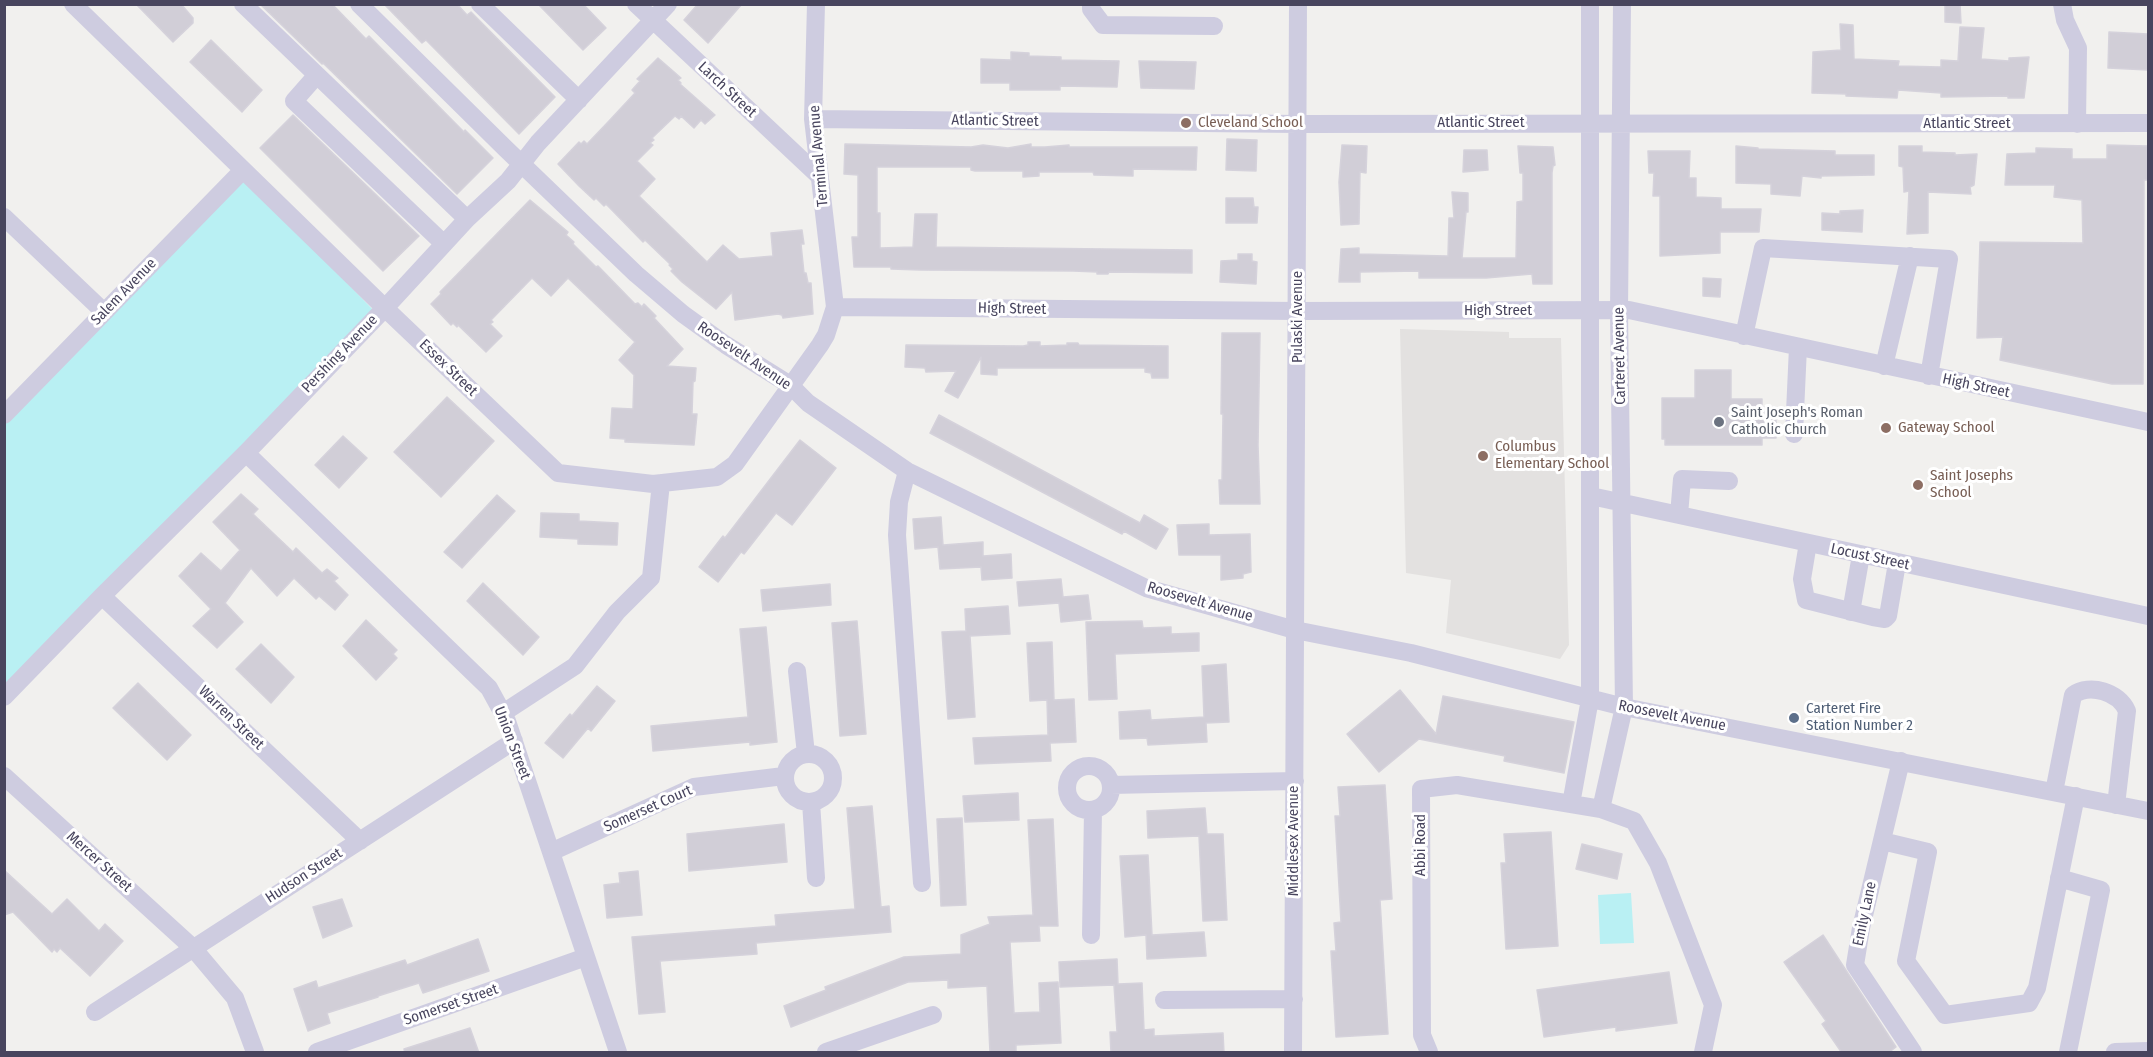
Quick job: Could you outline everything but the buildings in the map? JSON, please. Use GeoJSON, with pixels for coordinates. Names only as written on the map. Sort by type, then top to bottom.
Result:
{"type":"FeatureCollection","features":[{"type":"Feature","properties":{"kind":"street","name":"Essex Street"},"geometry":{"type":"LineString","coordinates":[[73,4],[558,473],[653,484],[717,477],[735,464],[790,386],[826,334],[835,307]]}},
{"type":"Feature","properties":{"kind":"street"},"geometry":{"type":"LineString","coordinates":[[243,4],[467,219]]}},
{"type":"Feature","properties":{"kind":"street","name":"Roosevelt Avenue"},"geometry":{"type":"LineString","coordinates":[[359,4],[636,274],[683,314],[790,386],[808,403],[907,471],[1146,588],[1295,630],[1411,653],[1624,707],[2148,811]]}},
{"type":"Feature","properties":{"kind":"street"},"geometry":{"type":"LineString","coordinates":[[480,4],[579,100]]}},
{"type":"Feature","properties":{"kind":"street","name":"Larch Street"},"geometry":{"type":"LineString","coordinates":[[636,4],[819,176]]}},
{"type":"Feature","properties":{"kind":"street","name":"Pershing Avenue"},"geometry":{"type":"LineString","coordinates":[[4,697],[246,453],[385,308],[443,243],[508,181],[521,163],[668,4]]}},
{"type":"Feature","properties":{"kind":"street","name":"Terminal Avenue"},"geometry":{"type":"LineString","coordinates":[[816,4],[813,119],[835,307]]}},
{"type":"Feature","properties":{"kind":"street"},"geometry":{"type":"LineString","coordinates":[[1091,4],[1091,9],[1102,25],[1214,26]]}},
{"type":"Feature","properties":{"kind":"street","name":"Pulaski Avenue"},"geometry":{"type":"LineString","coordinates":[[1295,630],[1298,4]]}},
{"type":"Feature","properties":{"kind":"street","name":"Carteret Avenue"},"geometry":{"type":"LineString","coordinates":[[1590,4],[1590,699]]}},
{"type":"Feature","properties":{"kind":"street","name":"Carteret Avenue"},"geometry":{"type":"LineString","coordinates":[[1622,4],[1620,311],[1624,707]]}},
{"type":"Feature","properties":{"kind":"street"},"geometry":{"type":"LineString","coordinates":[[2062,4],[2066,20],[2079,48],[2077,123]]}},
{"type":"Feature","properties":{"kind":"street"},"geometry":{"type":"LineString","coordinates":[[316,76],[294,101],[443,243]]}},
{"type":"Feature","properties":{"kind":"street","name":"Atlantic Street"},"geometry":{"type":"LineString","coordinates":[[813,119],[1298,124],[2148,123]]}},
{"type":"Feature","properties":{"kind":"street","name":"Salem Avenue"},"geometry":{"type":"LineString","coordinates":[[4,415],[243,170]]}},
{"type":"Feature","properties":{"kind":"street"},"geometry":{"type":"LineString","coordinates":[[4,217],[104,312]]}},
{"type":"Feature","properties":{"kind":"street"},"geometry":{"type":"LineString","coordinates":[[1744,336],[1763,248],[1949,259],[1929,376]]}},
{"type":"Feature","properties":{"kind":"street"},"geometry":{"type":"LineString","coordinates":[[1884,366],[1910,256]]}},
{"type":"Feature","properties":{"kind":"street","name":"High Street"},"geometry":{"type":"LineString","coordinates":[[835,307],[1298,311],[1629,310],[2148,422]]}},
{"type":"Feature","properties":{"kind":"street"},"geometry":{"type":"LineString","coordinates":[[1794,434],[1798,347]]}},
{"type":"Feature","properties":{"kind":"street","name":"Union Street"},"geometry":{"type":"LineString","coordinates":[[246,453],[489,688],[503,713],[514,741],[618,1053]]}},
{"type":"Feature","properties":{"kind":"street"},"geometry":{"type":"LineString","coordinates":[[907,471],[899,502],[897,535],[922,883]]}},
{"type":"Feature","properties":{"kind":"street"},"geometry":{"type":"LineString","coordinates":[[1679,515],[1682,479],[1729,481]]}},
{"type":"Feature","properties":{"kind":"street"},"geometry":{"type":"LineString","coordinates":[[503,713],[575,666],[617,612],[651,578],[661,483]]}},
{"type":"Feature","properties":{"kind":"street","name":"Locust Street"},"geometry":{"type":"LineString","coordinates":[[1591,496],[2148,616]]}},
{"type":"Feature","properties":{"kind":"street"},"geometry":{"type":"LineString","coordinates":[[1808,543],[1802,579],[1806,600],[1851,612],[1885,619],[1888,616],[1897,563]]}},
{"type":"Feature","properties":{"kind":"street"},"geometry":{"type":"LineString","coordinates":[[1851,612],[1861,555]]}},
{"type":"Feature","properties":{"kind":"street","name":"Warren Street"},"geometry":{"type":"LineString","coordinates":[[102,596],[360,841]]}},
{"type":"Feature","properties":{"kind":"street","name":"Middlesex Avenue"},"geometry":{"type":"LineString","coordinates":[[1293,1053],[1295,630]]}},
{"type":"Feature","properties":{"kind":"street"},"geometry":{"type":"LineString","coordinates":[[797,671],[807,753]]}},
{"type":"Feature","properties":{"kind":"street"},"geometry":{"type":"LineString","coordinates":[[2054,792],[2073,695],[2081,689],[2104,690],[2124,704],[2127,711],[2116,804]]}},
{"type":"Feature","properties":{"kind":"street"},"geometry":{"type":"LineString","coordinates":[[1571,804],[1590,699]]}},
{"type":"Feature","properties":{"kind":"street"},"geometry":{"type":"LineString","coordinates":[[1601,809],[1624,707]]}},
{"type":"Feature","properties":{"kind":"street","name":"Hudson Street"},"geometry":{"type":"LineString","coordinates":[[95,1012],[514,741]]}},
{"type":"Feature","properties":{"kind":"street"},"geometry":{"type":"LineString","coordinates":[[807,753],[823,759],[829,764],[833,773],[830,790],[822,798],[811,802],[801,801],[792,796],[786,787],[784,776],[789,763],[797,756],[807,753]]}},
{"type":"Feature","properties":{"kind":"street","name":"Emily Lane"},"geometry":{"type":"LineString","coordinates":[[1901,761],[1861,928],[1855,965],[1913,1053]]}},
{"type":"Feature","properties":{"kind":"street"},"geometry":{"type":"LineString","coordinates":[[1084,766],[1094,766],[1100,769],[1107,775],[1111,785],[1108,800],[1093,810],[1079,808],[1067,794],[1066,785],[1069,776],[1076,769],[1084,766]]}},
{"type":"Feature","properties":{"kind":"street","name":"Mercer Street"},"geometry":{"type":"LineString","coordinates":[[4,776],[193,948],[235,998],[255,1053]]}},
{"type":"Feature","properties":{"kind":"street","name":"Somerset Court"},"geometry":{"type":"LineString","coordinates":[[551,852],[694,787],[784,776]]}},
{"type":"Feature","properties":{"kind":"street"},"geometry":{"type":"LineString","coordinates":[[1111,785],[1294,781]]}},
{"type":"Feature","properties":{"kind":"street","name":"Abbi Road"},"geometry":{"type":"LineString","coordinates":[[1429,1053],[1422,1035],[1421,789],[1457,785],[1601,809],[1634,821],[1658,863],[1713,1005],[1703,1053]]}},
{"type":"Feature","properties":{"kind":"street"},"geometry":{"type":"LineString","coordinates":[[1882,841],[1928,852],[1906,961],[1945,1015],[2029,1003],[2037,988],[2076,796]]}},
{"type":"Feature","properties":{"kind":"street"},"geometry":{"type":"LineString","coordinates":[[811,802],[816,878]]}},
{"type":"Feature","properties":{"kind":"street"},"geometry":{"type":"LineString","coordinates":[[1091,935],[1093,810]]}},
{"type":"Feature","properties":{"kind":"street"},"geometry":{"type":"LineString","coordinates":[[2059,878],[2101,890],[2068,1053]]}},
{"type":"Feature","properties":{"kind":"street","name":"Somerset Street"},"geometry":{"type":"LineString","coordinates":[[317,1053],[586,957]]}},
{"type":"Feature","properties":{"kind":"street"},"geometry":{"type":"LineString","coordinates":[[1164,1000],[1294,999]]}},
{"type":"Feature","properties":{"kind":"street"},"geometry":{"type":"LineString","coordinates":[[826,1053],[933,1015]]}},
{"type":"Feature","properties":{"kind":"street"},"geometry":{"type":"LineString","coordinates":[[2115,1053],[2148,1051]]}},
{"type":"Feature","properties":{"kind":"shaded area"},"geometry":{"type":"Polygon","coordinates":[[[238,170],[378,315],[5,700],[5,410],[238,170]]]}},
{"type":"Feature","properties":{"kind":"shaded area","name":"Columbus Elementary School"},"geometry":{"type":"Polygon","coordinates":[[[1400,329],[1509,332],[1509,338],[1561,338],[1569,645],[1560,659],[1446,633],[1451,580],[1406,573],[1400,329]]]}},
{"type":"Feature","properties":{"kind":"shaded area"},"geometry":{"type":"Polygon","coordinates":[[[1631,893],[1634,943],[1600,944],[1598,895],[1631,893]]]}},
{"type":"Feature","properties":{"kind":"place","name":"Cleveland School"},"geometry":{"type":"Point","coordinates":[1186,123]}},
{"type":"Feature","properties":{"kind":"place","name":"Saint Joseph's Roman Catholic Church"},"geometry":{"type":"Point","coordinates":[1719,422]}},
{"type":"Feature","properties":{"kind":"place","name":"Gateway School"},"geometry":{"type":"Point","coordinates":[1886,428]}},
{"type":"Feature","properties":{"kind":"place","name":"Columbus Elementary School"},"geometry":{"type":"Point","coordinates":[1483,456]}},
{"type":"Feature","properties":{"kind":"place","name":"Saint Josephs School"},"geometry":{"type":"Point","coordinates":[1918,485]}},
{"type":"Feature","properties":{"kind":"place","name":"Carteret Fire Station Number 2"},"geometry":{"type":"Point","coordinates":[1794,718]}}]}
